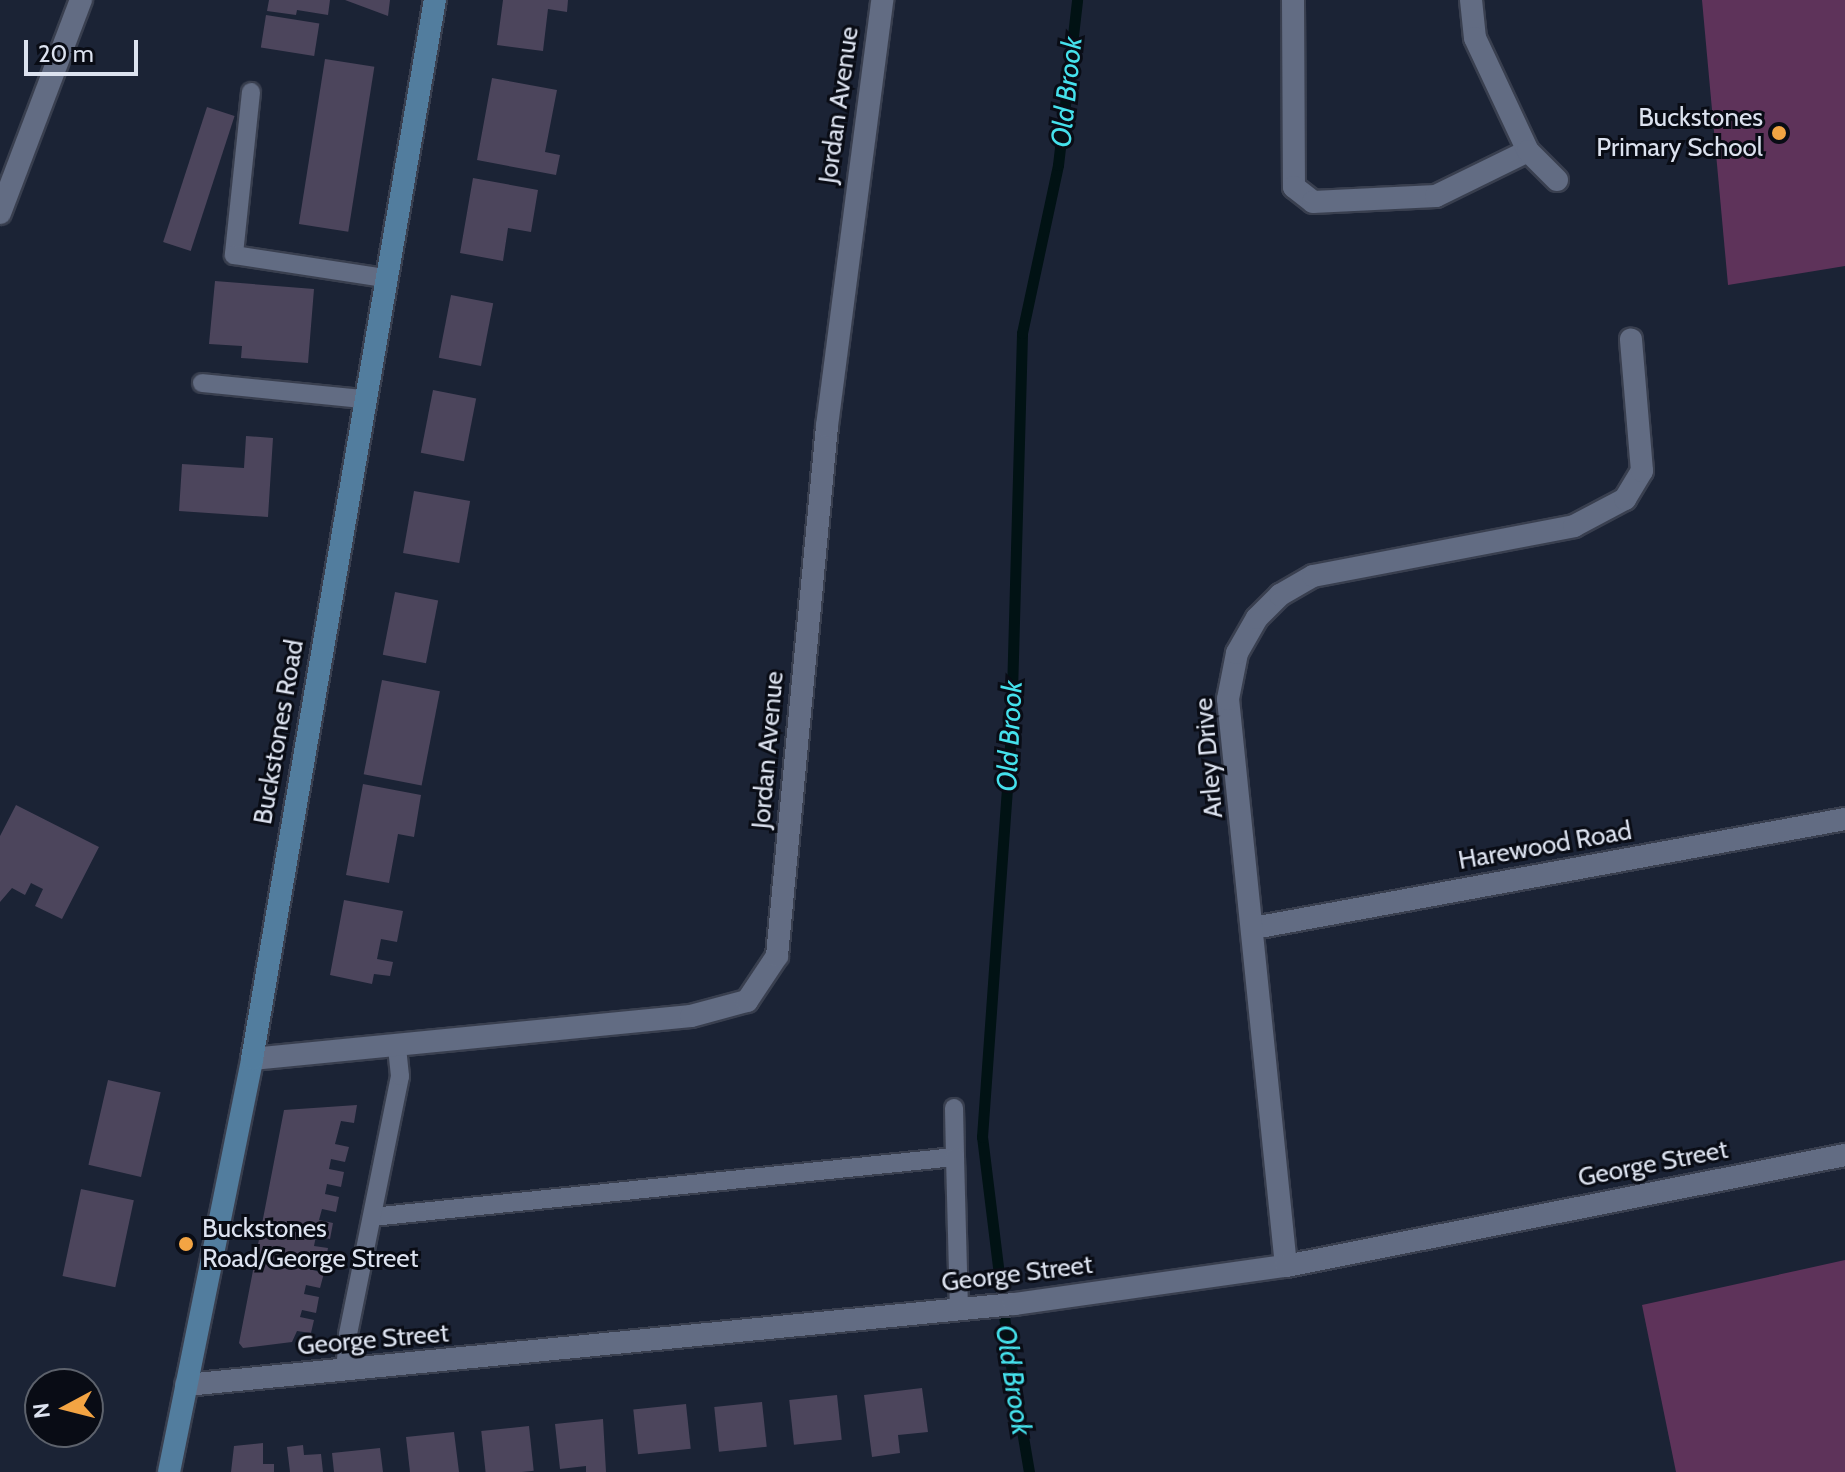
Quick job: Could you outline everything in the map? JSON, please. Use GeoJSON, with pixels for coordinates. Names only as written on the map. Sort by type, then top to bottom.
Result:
{"type":"FeatureCollection","features":[{"type":"Feature","properties":{"kind":"main road","name":"Buckstones Road"},"geometry":{"type":"LineString","coordinates":[[169,1472],[252,1059],[363,399],[435,0]]}},
{"type":"Feature","properties":{"kind":"street"},"geometry":{"type":"LineString","coordinates":[[0,213],[81,0]]}},
{"type":"Feature","properties":{"kind":"street","name":"Jordan Avenue"},"geometry":{"type":"LineString","coordinates":[[252,1059],[691,1016],[747,1001],[777,956],[827,426],[882,0]]}},
{"type":"Feature","properties":{"kind":"street"},"geometry":{"type":"LineString","coordinates":[[1293,0],[1294,187],[1313,202],[1436,196],[1528,151]]}},
{"type":"Feature","properties":{"kind":"street"},"geometry":{"type":"LineString","coordinates":[[1471,0],[1475,38],[1528,151],[1557,180]]}},
{"type":"Feature","properties":{"kind":"street","name":"Arley Drive"},"geometry":{"type":"LineString","coordinates":[[1286,1266],[1254,928],[1228,699],[1245,634],[1280,595],[1313,576],[1574,526],[1625,499],[1642,471],[1631,339]]}},
{"type":"Feature","properties":{"kind":"street","name":"Harewood Road"},"geometry":{"type":"LineString","coordinates":[[1254,928],[1845,819]]}},
{"type":"Feature","properties":{"kind":"street","name":"George Street"},"geometry":{"type":"LineString","coordinates":[[186,1385],[1014,1304],[1286,1266],[1845,1155]]}},
{"type":"Feature","properties":{"kind":"lane"},"geometry":{"type":"LineString","coordinates":[[251,92],[234,255],[385,278]]}},
{"type":"Feature","properties":{"kind":"lane"},"geometry":{"type":"LineString","coordinates":[[202,383],[363,399]]}},
{"type":"Feature","properties":{"kind":"lane"},"geometry":{"type":"LineString","coordinates":[[345,1371],[400,1076],[397,1045]]}},
{"type":"Feature","properties":{"kind":"lane"},"geometry":{"type":"LineString","coordinates":[[954,1108],[965,1310]]}},
{"type":"Feature","properties":{"kind":"lane"},"geometry":{"type":"LineString","coordinates":[[372,1217],[955,1157]]}},
{"type":"Feature","properties":{"kind":"shaded area","name":"Buckstones Primary School"},"geometry":{"type":"Polygon","coordinates":[[[1702,0],[1845,0],[1845,266],[1728,285],[1702,0]]]}},
{"type":"Feature","properties":{"kind":"shaded area"},"geometry":{"type":"Polygon","coordinates":[[[1845,1260],[1845,1472],[1676,1472],[1642,1305],[1845,1260]]]}},
{"type":"Feature","properties":{"kind":"building"},"geometry":{"type":"Polygon","coordinates":[[[269,0],[330,0],[328,15],[297,10],[296,15],[267,11],[269,0]]]}},
{"type":"Feature","properties":{"kind":"building"},"geometry":{"type":"Polygon","coordinates":[[[345,0],[390,0],[388,16],[345,0]]]}},
{"type":"Feature","properties":{"kind":"building"},"geometry":{"type":"Polygon","coordinates":[[[503,0],[568,0],[567,12],[548,9],[543,51],[497,45],[503,0]]]}},
{"type":"Feature","properties":{"kind":"building"},"geometry":{"type":"Polygon","coordinates":[[[266,15],[319,23],[314,56],[261,48],[266,15]]]}},
{"type":"Feature","properties":{"kind":"building"},"geometry":{"type":"Polygon","coordinates":[[[325,59],[374,67],[348,232],[299,224],[325,59]]]}},
{"type":"Feature","properties":{"kind":"building"},"geometry":{"type":"Polygon","coordinates":[[[492,78],[557,90],[545,152],[560,155],[556,175],[477,160],[492,78]]]}},
{"type":"Feature","properties":{"kind":"building"},"geometry":{"type":"Polygon","coordinates":[[[207,107],[235,116],[191,251],[163,242],[207,107]]]}},
{"type":"Feature","properties":{"kind":"building"},"geometry":{"type":"Polygon","coordinates":[[[473,178],[538,190],[531,232],[508,228],[503,261],[460,253],[473,178]]]}},
{"type":"Feature","properties":{"kind":"building"},"geometry":{"type":"Polygon","coordinates":[[[215,281],[314,289],[308,363],[241,358],[242,346],[209,344],[215,281]]]}},
{"type":"Feature","properties":{"kind":"building"},"geometry":{"type":"Polygon","coordinates":[[[451,295],[493,303],[481,366],[439,358],[451,295]]]}},
{"type":"Feature","properties":{"kind":"building"},"geometry":{"type":"Polygon","coordinates":[[[433,390],[476,398],[464,461],[421,453],[433,390]]]}},
{"type":"Feature","properties":{"kind":"building"},"geometry":{"type":"Polygon","coordinates":[[[246,436],[273,438],[268,517],[179,511],[182,464],[244,468],[246,436]]]}},
{"type":"Feature","properties":{"kind":"building"},"geometry":{"type":"Polygon","coordinates":[[[414,491],[470,501],[459,563],[403,553],[414,491]]]}},
{"type":"Feature","properties":{"kind":"building"},"geometry":{"type":"Polygon","coordinates":[[[395,592],[438,600],[426,663],[383,655],[395,592]]]}},
{"type":"Feature","properties":{"kind":"building"},"geometry":{"type":"Polygon","coordinates":[[[382,680],[440,691],[422,785],[364,774],[382,680]]]}},
{"type":"Feature","properties":{"kind":"building"},"geometry":{"type":"Polygon","coordinates":[[[363,784],[421,795],[414,837],[398,834],[389,883],[346,875],[363,784]]]}},
{"type":"Feature","properties":{"kind":"building"},"geometry":{"type":"Polygon","coordinates":[[[16,805],[99,847],[62,919],[35,906],[43,889],[31,883],[25,895],[12,888],[0,902],[0,836],[16,805]]]}},
{"type":"Feature","properties":{"kind":"building"},"geometry":{"type":"Polygon","coordinates":[[[344,900],[403,911],[397,942],[381,939],[377,959],[393,962],[390,976],[374,974],[372,984],[330,975],[344,900]]]}},
{"type":"Feature","properties":{"kind":"building"},"geometry":{"type":"Polygon","coordinates":[[[108,1080],[161,1092],[141,1177],[88,1165],[108,1080]]]}},
{"type":"Feature","properties":{"kind":"building"},"geometry":{"type":"Polygon","coordinates":[[[357,1105],[354,1123],[341,1121],[335,1144],[349,1147],[345,1162],[331,1159],[329,1169],[344,1172],[341,1187],[327,1184],[325,1194],[339,1197],[336,1212],[322,1209],[319,1220],[333,1223],[330,1239],[316,1236],[314,1246],[328,1248],[325,1264],[311,1261],[309,1269],[324,1273],[320,1288],[306,1285],[304,1294],[319,1297],[316,1313],[302,1310],[300,1317],[314,1320],[311,1333],[297,1331],[292,1342],[243,1348],[239,1343],[284,1110],[357,1105]]]}},
{"type":"Feature","properties":{"kind":"building"},"geometry":{"type":"Polygon","coordinates":[[[81,1189],[134,1200],[115,1287],[62,1276],[81,1189]]]}},
{"type":"Feature","properties":{"kind":"building"},"geometry":{"type":"Polygon","coordinates":[[[922,1388],[928,1432],[898,1435],[900,1453],[872,1457],[864,1395],[922,1388]]]}},
{"type":"Feature","properties":{"kind":"building"},"geometry":{"type":"Polygon","coordinates":[[[837,1395],[842,1440],[794,1445],[789,1400],[837,1395]]]}},
{"type":"Feature","properties":{"kind":"building"},"geometry":{"type":"Polygon","coordinates":[[[762,1402],[767,1447],[719,1452],[714,1407],[762,1402]]]}},
{"type":"Feature","properties":{"kind":"building"},"geometry":{"type":"Polygon","coordinates":[[[686,1404],[691,1449],[638,1454],[633,1410],[686,1404]]]}},
{"type":"Feature","properties":{"kind":"building"},"geometry":{"type":"Polygon","coordinates":[[[603,1419],[606,1472],[586,1472],[586,1466],[560,1469],[555,1424],[603,1419]]]}},
{"type":"Feature","properties":{"kind":"building"},"geometry":{"type":"Polygon","coordinates":[[[529,1426],[534,1471],[486,1472],[481,1431],[529,1426]]]}},
{"type":"Feature","properties":{"kind":"building"},"geometry":{"type":"Polygon","coordinates":[[[454,1432],[459,1472],[410,1472],[406,1437],[454,1432]]]}},
{"type":"Feature","properties":{"kind":"building"},"geometry":{"type":"Polygon","coordinates":[[[263,1443],[263,1464],[274,1464],[274,1472],[231,1472],[234,1446],[263,1443]]]}},
{"type":"Feature","properties":{"kind":"building"},"geometry":{"type":"Polygon","coordinates":[[[303,1445],[304,1455],[321,1454],[323,1472],[290,1472],[287,1447],[303,1445]]]}},
{"type":"Feature","properties":{"kind":"building"},"geometry":{"type":"Polygon","coordinates":[[[380,1448],[383,1472],[334,1472],[332,1453],[380,1448]]]}},
{"type":"Feature","properties":{"kind":"waterway","name":"Old Brook"},"geometry":{"type":"LineString","coordinates":[[1029,1472],[1008,1348],[982,1137],[1011,728],[1022,333],[1058,165],[1077,0]]}},
{"type":"Feature","properties":{"kind":"place","name":"Buckstones Primary School"},"geometry":{"type":"Point","coordinates":[1779,133]}},
{"type":"Feature","properties":{"kind":"place","name":"Buckstones Road/George Street"},"geometry":{"type":"Point","coordinates":[186,1244]}}]}
